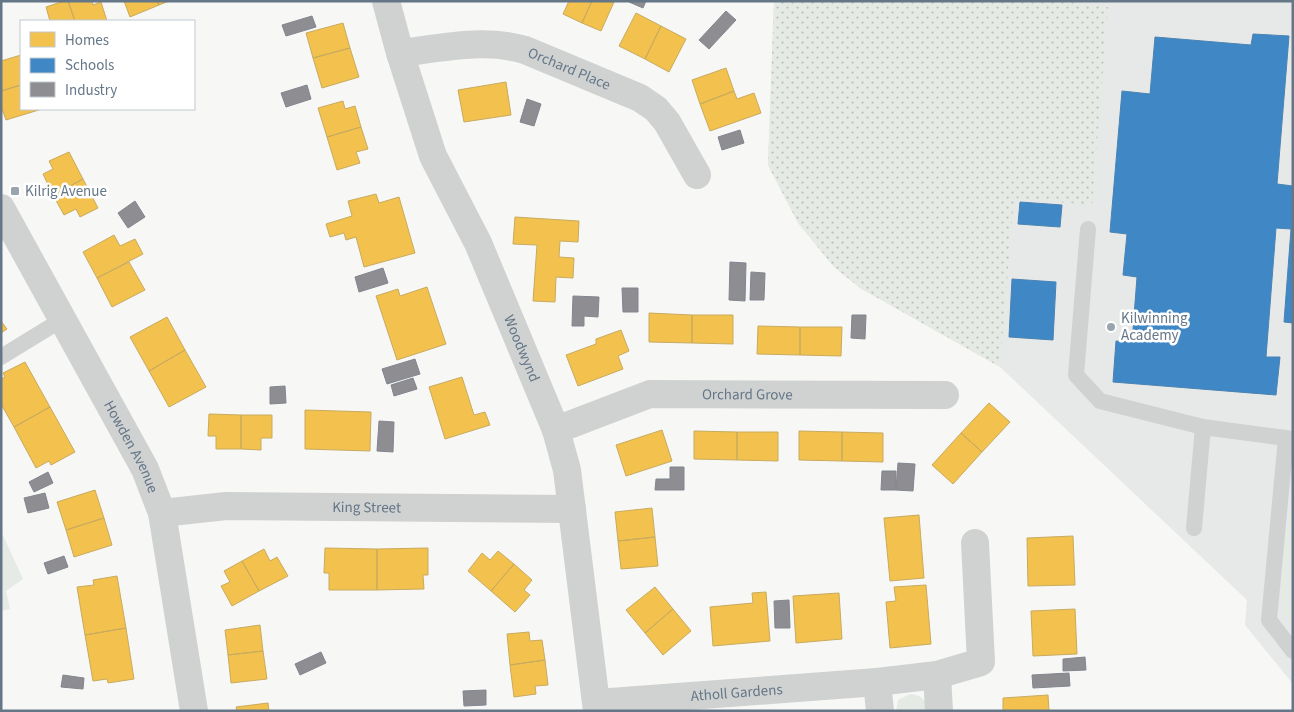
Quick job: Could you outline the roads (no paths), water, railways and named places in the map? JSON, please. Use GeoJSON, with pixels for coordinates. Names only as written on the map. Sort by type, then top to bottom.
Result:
{"type":"FeatureCollection","features":[{"type":"Feature","properties":{"kind":"street","name":"Woodwynd"},"geometry":{"type":"LineString","coordinates":[[386,1],[432,156],[478,244],[556,430],[567,470],[597,707]]}},
{"type":"Feature","properties":{"kind":"street","name":"Orchard Place"},"geometry":{"type":"LineString","coordinates":[[400,53],[489,43],[508,45],[525,50],[640,98],[656,109],[666,122],[697,175]]}},
{"type":"Feature","properties":{"kind":"street","name":"Howden Avenue"},"geometry":{"type":"LineString","coordinates":[[1,208],[145,469],[162,513],[194,711]]}},
{"type":"Feature","properties":{"kind":"street","name":"Orchard Grove"},"geometry":{"type":"LineString","coordinates":[[556,430],[650,394],[945,395]]}},
{"type":"Feature","properties":{"kind":"street","name":"King Street"},"geometry":{"type":"LineString","coordinates":[[162,513],[226,506],[572,509]]}},
{"type":"Feature","properties":{"kind":"street","name":"Atholl Gardens"},"geometry":{"type":"LineString","coordinates":[[597,707],[877,682],[936,675],[981,662],[976,543]]}},
{"type":"Feature","properties":{"kind":"street"},"geometry":{"type":"LineString","coordinates":[[936,675],[939,711]]}},
{"type":"Feature","properties":{"kind":"street"},"geometry":{"type":"LineString","coordinates":[[877,682],[880,711]]}},
{"type":"Feature","properties":{"kind":"lane"},"geometry":{"type":"LineString","coordinates":[[1088,229],[1076,375],[1100,401],[1203,427],[1289,439],[1269,620],[1293,651]]}},
{"type":"Feature","properties":{"kind":"lane"},"geometry":{"type":"LineString","coordinates":[[1,357],[63,319]]}},
{"type":"Feature","properties":{"kind":"lane"},"geometry":{"type":"LineString","coordinates":[[1194,528],[1203,427]]}},
{"type":"Feature","properties":{"kind":"place","name":"Kilrig Avenue"},"geometry":{"type":"Point","coordinates":[15,191]}},
{"type":"Feature","properties":{"kind":"place","name":"Kilwinning Academy"},"geometry":{"type":"Point","coordinates":[1111,327]}}]}
